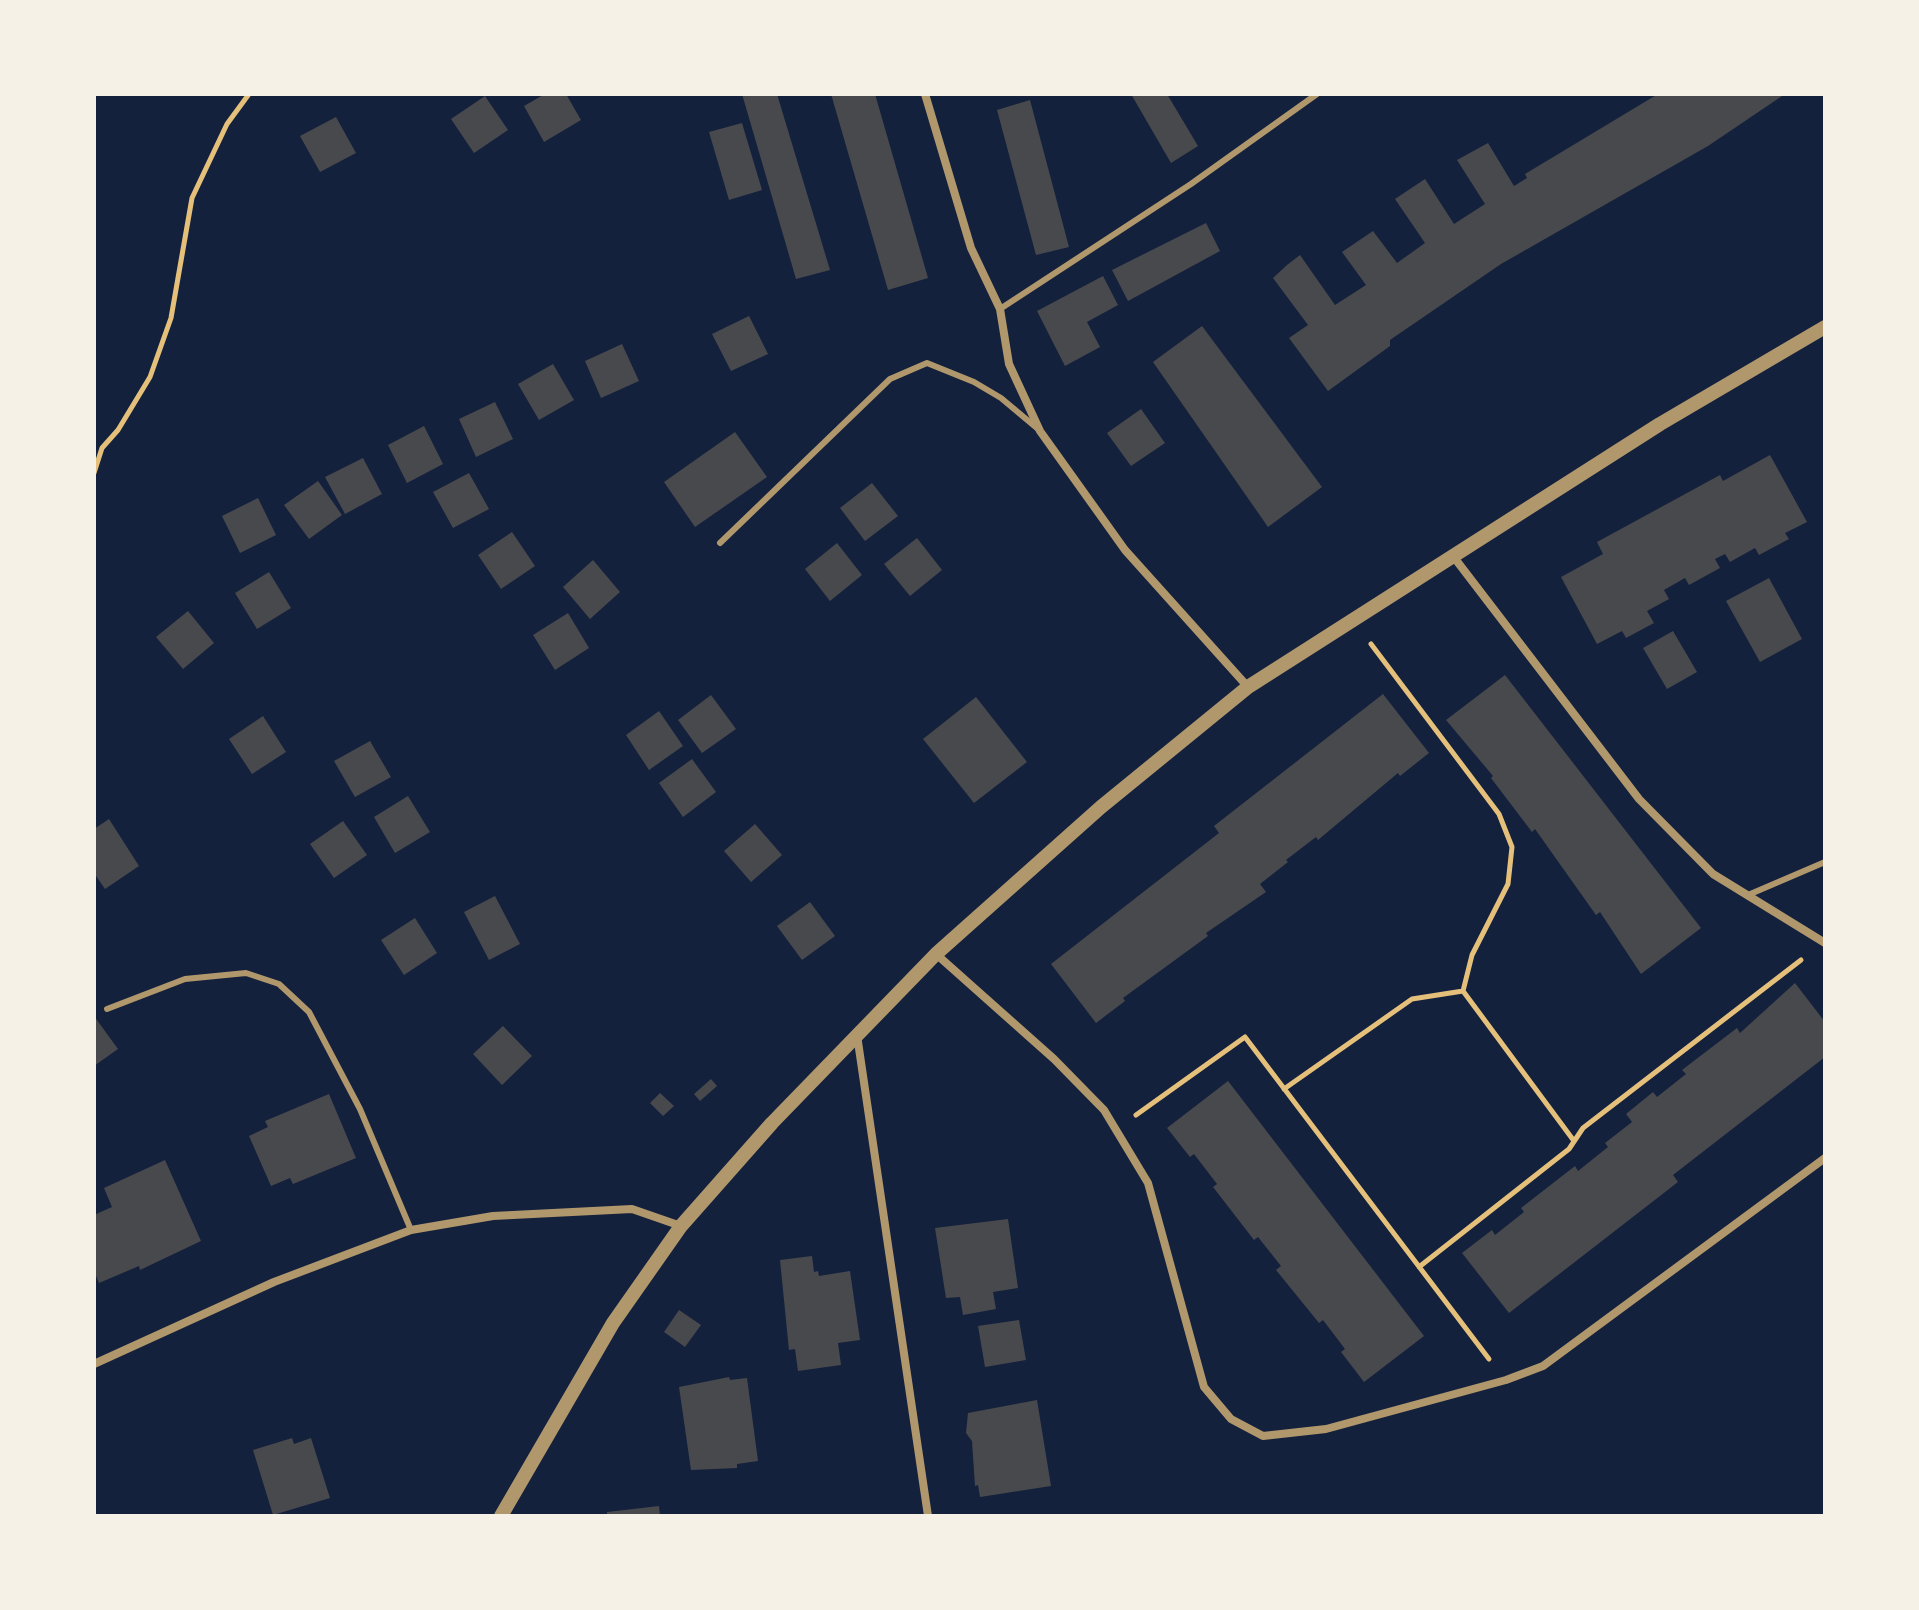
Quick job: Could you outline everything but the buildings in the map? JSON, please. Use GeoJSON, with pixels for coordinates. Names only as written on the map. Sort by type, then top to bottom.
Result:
{"type":"FeatureCollection","features":[{"type":"Feature","properties":{"kind":"street"},"geometry":{"type":"LineString","coordinates":[[925,94],[971,248],[1000,309],[1009,364],[1040,431],[1125,550],[1248,687]]}},
{"type":"Feature","properties":{"kind":"street"},"geometry":{"type":"LineString","coordinates":[[501,1516],[613,1323],[681,1226],[772,1123],[936,954],[1101,807],[1248,687],[1660,424],[1825,327]]}},
{"type":"Feature","properties":{"kind":"street"},"geometry":{"type":"LineString","coordinates":[[1453,556],[1639,799],[1713,874],[1824,942]]}},
{"type":"Feature","properties":{"kind":"street"},"geometry":{"type":"LineString","coordinates":[[936,954],[1054,1059],[1104,1110],[1148,1183],[1204,1387],[1231,1419],[1263,1436],[1295,1435],[1506,1380],[1543,1366],[1825,1158]]}},
{"type":"Feature","properties":{"kind":"street"},"geometry":{"type":"LineString","coordinates":[[857,1034],[928,1516]]}},
{"type":"Feature","properties":{"kind":"street"},"geometry":{"type":"LineString","coordinates":[[94,1364],[274,1282],[411,1230],[493,1216],[632,1209],[681,1226]]}},
{"type":"Feature","properties":{"kind":"lane"},"geometry":{"type":"LineString","coordinates":[[1000,309],[1191,184],[1317,94]]}},
{"type":"Feature","properties":{"kind":"lane"},"geometry":{"type":"LineString","coordinates":[[720,543],[890,379],[927,363],[988,390],[1040,431]]}},
{"type":"Feature","properties":{"kind":"lane"},"geometry":{"type":"LineString","coordinates":[[1748,895],[1825,862]]}},
{"type":"Feature","properties":{"kind":"lane"},"geometry":{"type":"LineString","coordinates":[[107,1009],[185,979],[246,973],[279,984],[309,1012],[360,1109],[411,1230]]}},
{"type":"Feature","properties":{"kind":"path"},"geometry":{"type":"LineString","coordinates":[[94,473],[102,448],[118,430],[150,377],[171,318],[192,198],[227,124],[249,94]]}},
{"type":"Feature","properties":{"kind":"path"},"geometry":{"type":"LineString","coordinates":[[1353,620],[1499,814],[1512,847],[1508,884],[1472,955],[1463,991]]}},
{"type":"Feature","properties":{"kind":"path"},"geometry":{"type":"LineString","coordinates":[[1419,1267],[1569,1149],[1583,1128],[1824,942]]}},
{"type":"Feature","properties":{"kind":"path"},"geometry":{"type":"LineString","coordinates":[[1284,1089],[1412,999],[1463,991]]}},
{"type":"Feature","properties":{"kind":"path"},"geometry":{"type":"LineString","coordinates":[[1463,991],[1574,1141]]}},
{"type":"Feature","properties":{"kind":"path"},"geometry":{"type":"LineString","coordinates":[[1116,1130],[1245,1037],[1506,1380]]}}]}
